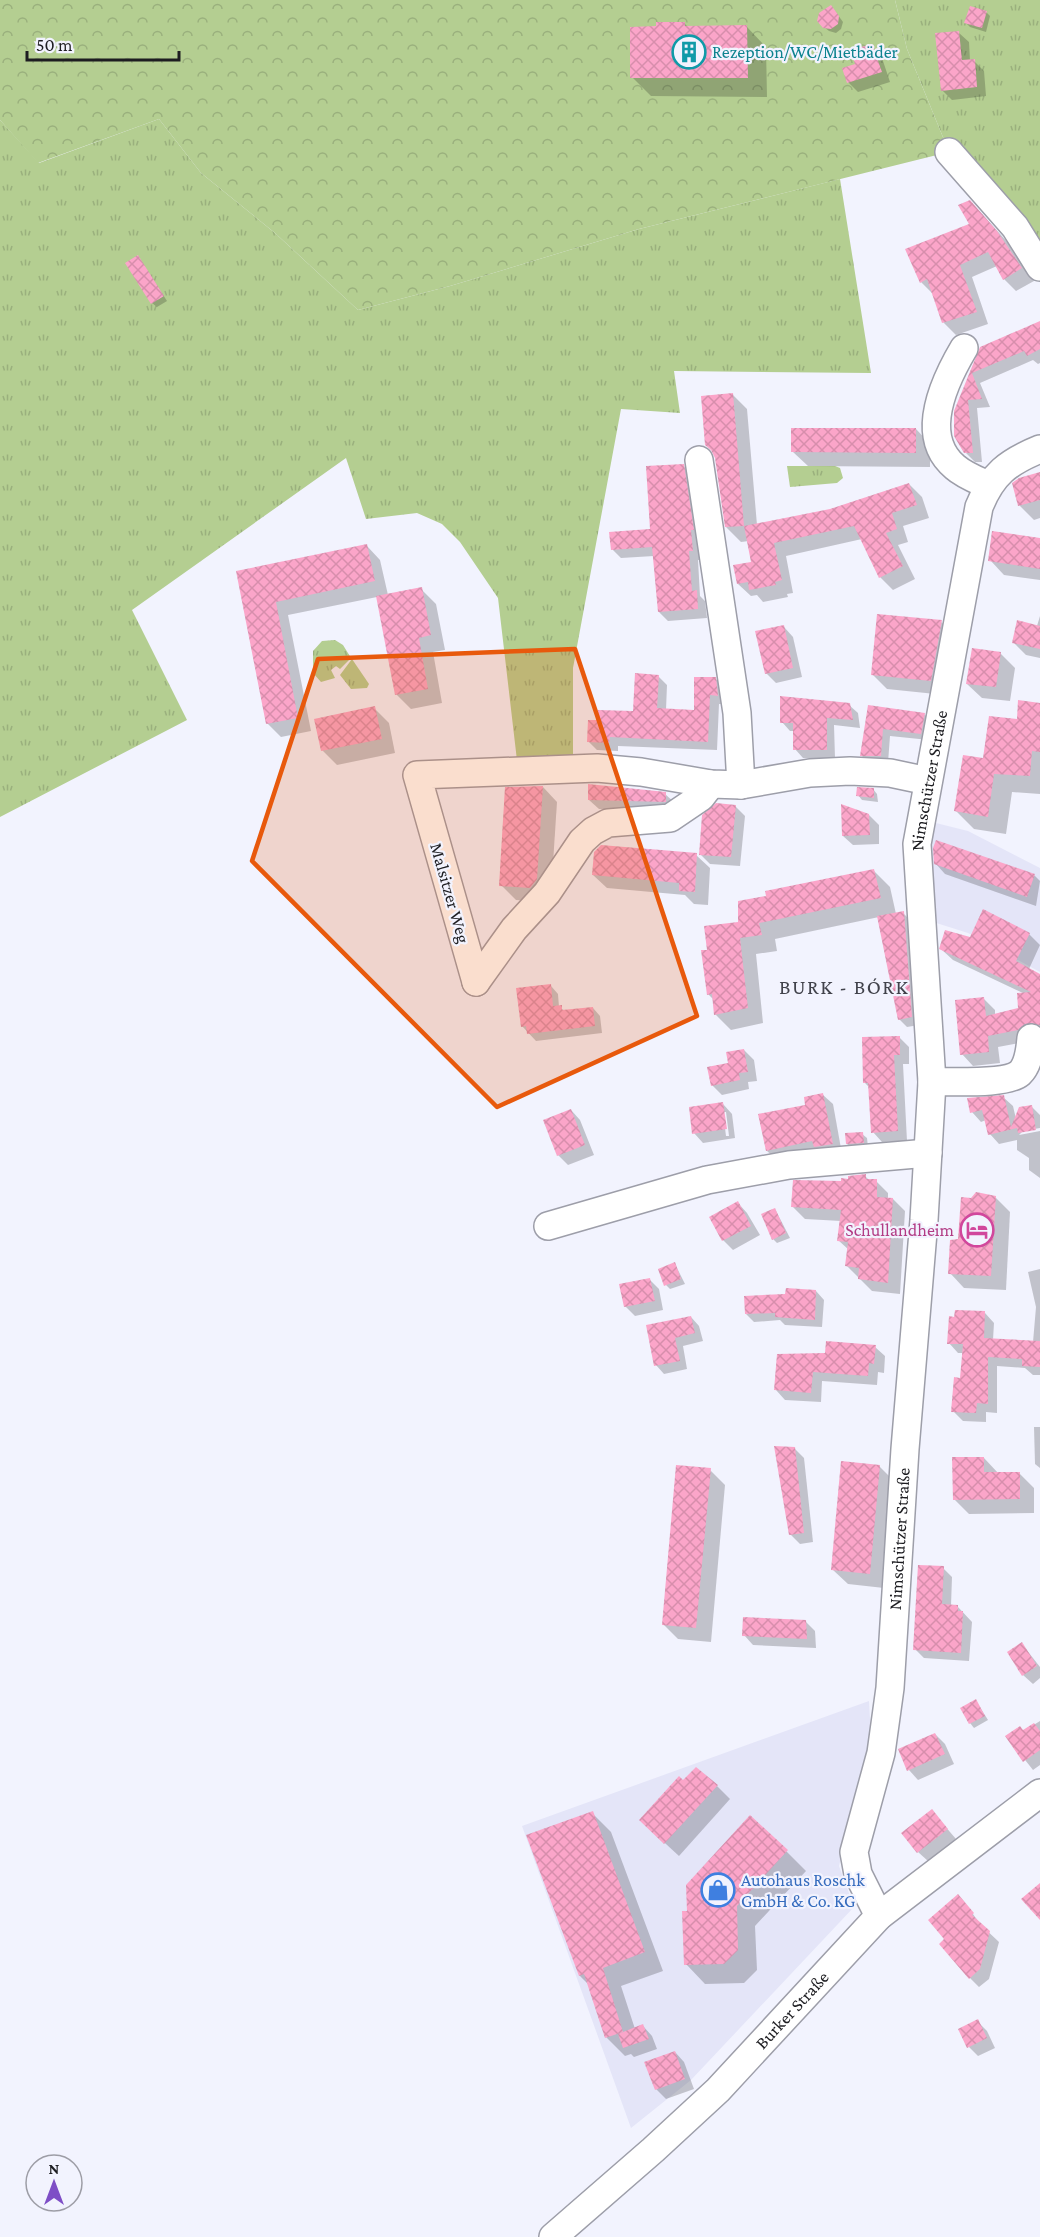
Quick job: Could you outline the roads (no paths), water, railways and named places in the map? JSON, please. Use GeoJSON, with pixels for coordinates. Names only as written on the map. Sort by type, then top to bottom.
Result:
{"type":"FeatureCollection","features":[{"type":"Feature","properties":{"kind":"street"},"geometry":{"type":"LineString","coordinates":[[949,152],[1015,227],[1040,267]]}},
{"type":"Feature","properties":{"kind":"street"},"geometry":{"type":"LineString","coordinates":[[964,348],[940,395],[938,431],[942,451],[955,468],[988,485]]}},
{"type":"Feature","properties":{"kind":"street","name":"Nimschützer Straße"},"geometry":{"type":"LineString","coordinates":[[879,1916],[858,1874],[854,1852],[881,1753],[890,1688],[928,1153],[932,1082],[916,866],[917,844],[979,507],[988,485],[1003,469],[1040,449]]}},
{"type":"Feature","properties":{"kind":"street"},"geometry":{"type":"LineString","coordinates":[[699,460],[737,713],[741,785]]}},
{"type":"Feature","properties":{"kind":"street","name":"Malsitzer Weg"},"geometry":{"type":"LineString","coordinates":[[711,784],[692,804],[670,818],[608,824],[593,831],[582,841],[547,893],[514,929],[476,982],[417,776],[597,768],[641,772],[711,784],[741,785],[810,773],[850,771],[890,773],[928,781]]}},
{"type":"Feature","properties":{"kind":"street"},"geometry":{"type":"LineString","coordinates":[[932,1082],[1005,1079],[1018,1074],[1027,1061],[1031,1038]]}},
{"type":"Feature","properties":{"kind":"street"},"geometry":{"type":"LineString","coordinates":[[548,1226],[707,1179],[789,1165],[928,1153]]}},
{"type":"Feature","properties":{"kind":"street","name":"Burker Straße"},"geometry":{"type":"LineString","coordinates":[[554,2237],[718,2090],[879,1916],[1040,1793]]}},
{"type":"Feature","properties":{"kind":"place","name":"Rezeption/WC/Mietbäder"},"geometry":{"type":"Point","coordinates":[689,52]}},
{"type":"Feature","properties":{"kind":"place","name":"Schullandheim"},"geometry":{"type":"Point","coordinates":[977,1230]}},
{"type":"Feature","properties":{"kind":"place","name":"Autohaus Roschk GmbH & Co. KG"},"geometry":{"type":"Point","coordinates":[718,1890]}},
{"type":"Feature","properties":{"kind":"district","name":"BURK - BÓRK"},"geometry":{"type":"Point","coordinates":[844,987]}}]}
